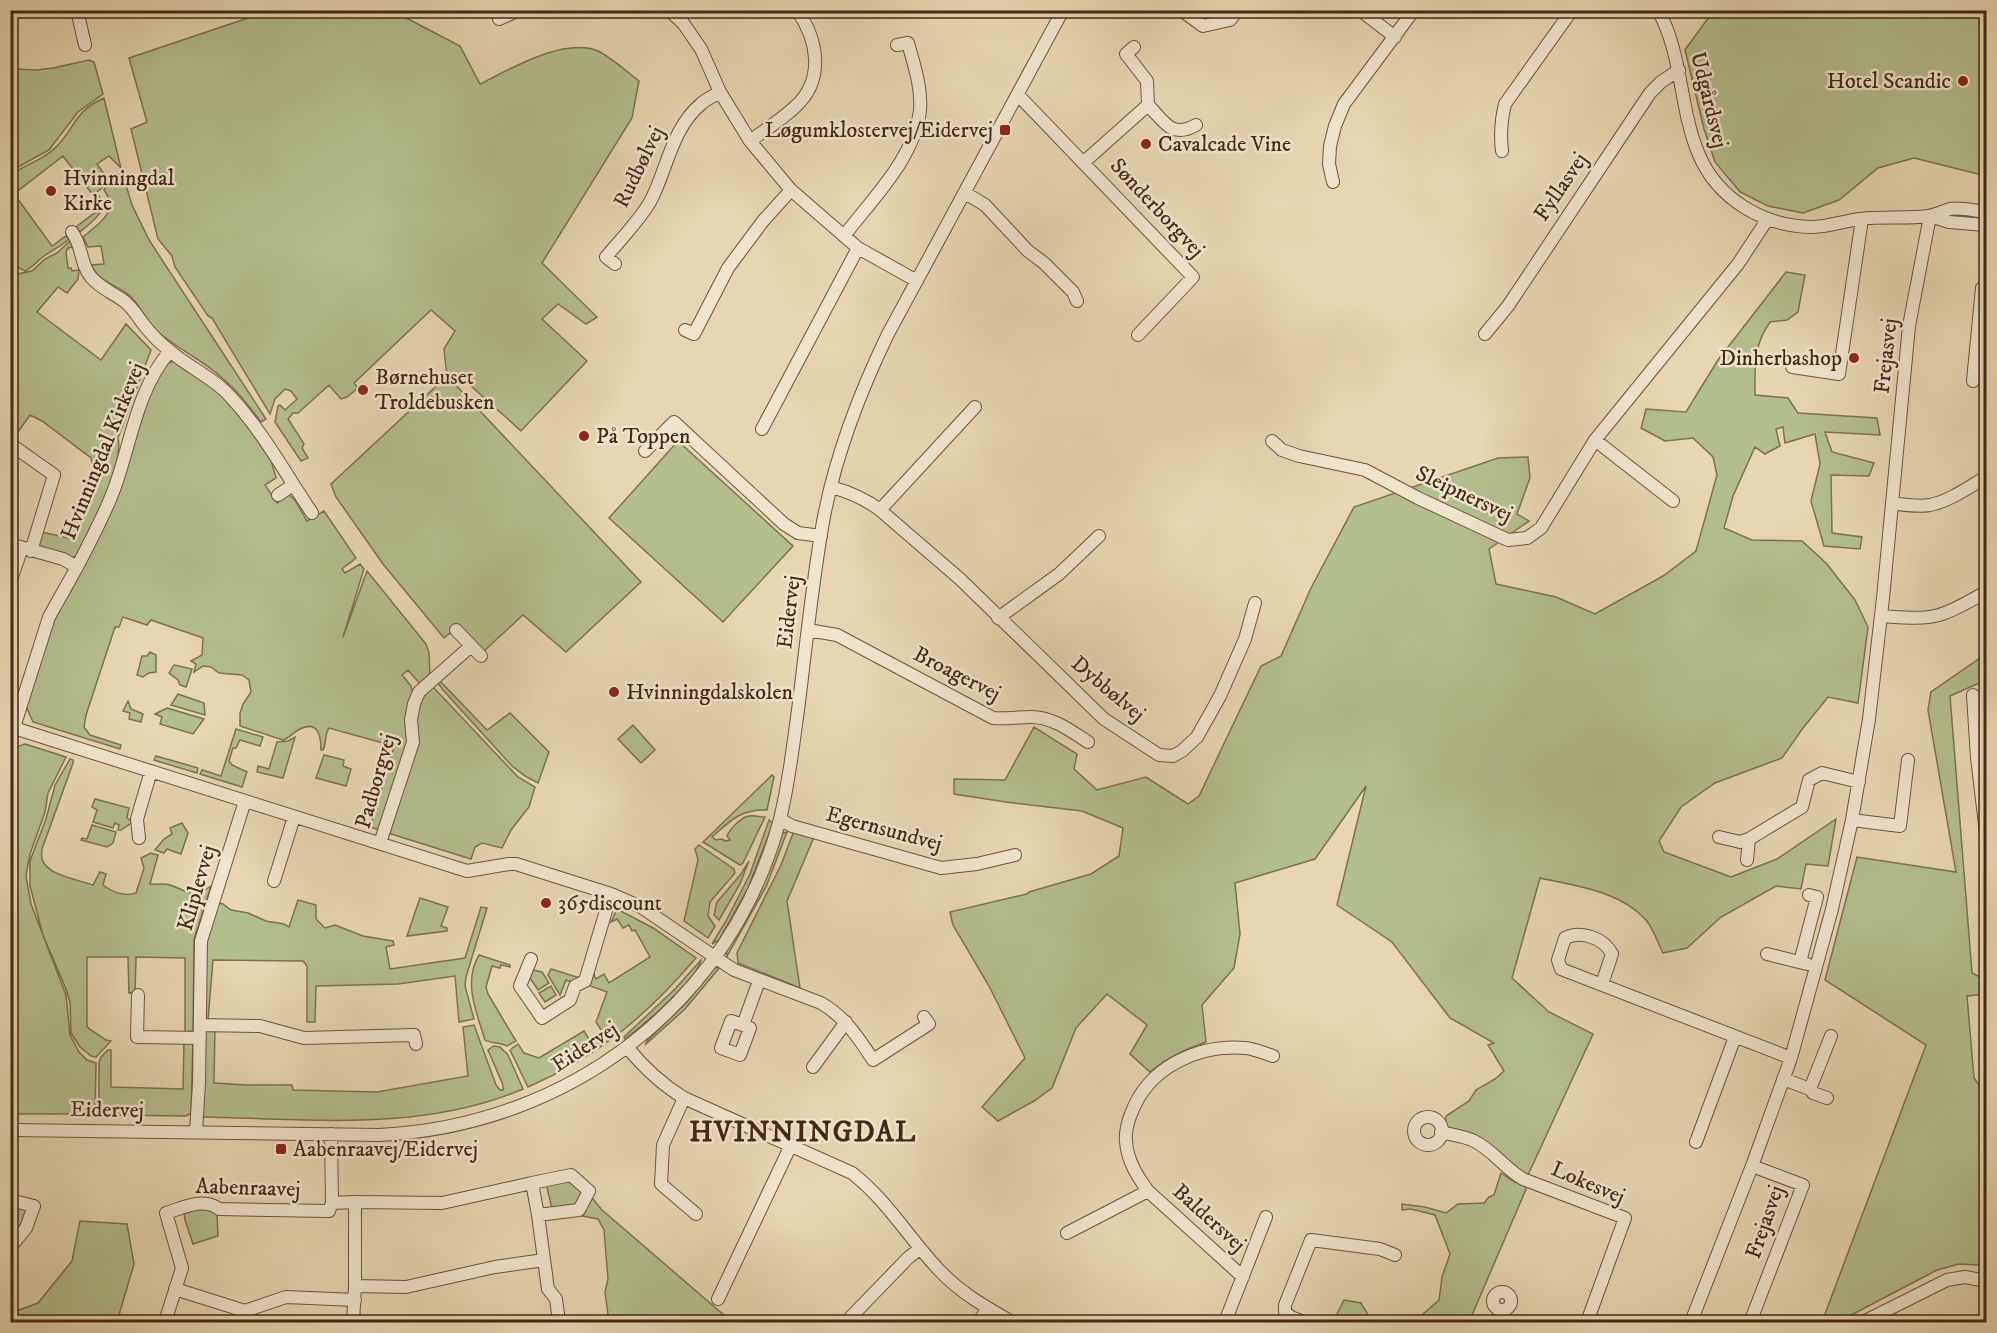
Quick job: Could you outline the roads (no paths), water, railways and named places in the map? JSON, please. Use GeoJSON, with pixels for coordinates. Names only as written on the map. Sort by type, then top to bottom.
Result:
{"type":"FeatureCollection","features":[{"type":"Feature","properties":{"kind":"street"},"geometry":{"type":"LineString","coordinates":[[76,10],[85,45]]}},
{"type":"Feature","properties":{"kind":"street"},"geometry":{"type":"LineString","coordinates":[[499,19],[519,10]]}},
{"type":"Feature","properties":{"kind":"street"},"geometry":{"type":"LineString","coordinates":[[669,10],[683,23],[702,49],[720,92],[750,141],[791,190],[858,248],[917,281]]}},
{"type":"Feature","properties":{"kind":"street"},"geometry":{"type":"LineString","coordinates":[[750,141],[796,107],[808,92],[816,60],[814,43],[806,23],[796,10]]}},
{"type":"Feature","properties":{"kind":"street"},"geometry":{"type":"LineString","coordinates":[[1181,10],[1203,26],[1230,20],[1238,10]]}},
{"type":"Feature","properties":{"kind":"street"},"geometry":{"type":"LineString","coordinates":[[1360,10],[1395,37]]}},
{"type":"Feature","properties":{"kind":"street"},"geometry":{"type":"LineString","coordinates":[[1333,182],[1329,164],[1330,146],[1344,104],[1414,10]]}},
{"type":"Feature","properties":{"kind":"street"},"geometry":{"type":"LineString","coordinates":[[1502,151],[1501,120],[1505,104],[1572,10]]}},
{"type":"Feature","properties":{"kind":"street","name":"Udgårdsvej"},"geometry":{"type":"LineString","coordinates":[[1658,10],[1672,42],[1692,135],[1706,170],[1741,207],[1767,219],[1789,225],[1813,227],[1862,219],[1930,216],[1952,209],[1986,212]]}},
{"type":"Feature","properties":{"kind":"street","name":"Eidervej"},"geometry":{"type":"LineString","coordinates":[[10,1130],[379,1135],[421,1132],[489,1118],[573,1083],[649,1030],[676,1003],[715,957],[729,935],[764,866],[780,819],[794,744],[820,536],[847,429],[867,376],[1018,95],[1059,12]]}},
{"type":"Feature","properties":{"kind":"street"},"geometry":{"type":"LineString","coordinates":[[844,236],[903,160],[915,134],[920,110],[919,86],[908,43],[897,45]]}},
{"type":"Feature","properties":{"kind":"street"},"geometry":{"type":"LineString","coordinates":[[1134,46],[1126,54],[1148,81],[1148,105],[1170,128],[1179,132],[1196,125]]}},
{"type":"Feature","properties":{"kind":"street","name":"Fyllasvej"},"geometry":{"type":"LineString","coordinates":[[1485,334],[1508,306],[1650,93],[1661,81],[1679,70]]}},
{"type":"Feature","properties":{"kind":"street","name":"Rudbølvej"},"geometry":{"type":"LineString","coordinates":[[615,264],[606,256],[634,225],[650,202],[680,129],[701,104],[720,92]]}},
{"type":"Feature","properties":{"kind":"street","name":"Sønderborgvej"},"geometry":{"type":"LineString","coordinates":[[1018,95],[1193,277],[1138,335]]}},
{"type":"Feature","properties":{"kind":"street","name":"Sønderborgvej"},"geometry":{"type":"LineString","coordinates":[[1084,162],[1148,105]]}},
{"type":"Feature","properties":{"kind":"street"},"geometry":{"type":"LineString","coordinates":[[685,330],[694,334],[728,268],[763,221],[791,190]]}},
{"type":"Feature","properties":{"kind":"street"},"geometry":{"type":"LineString","coordinates":[[965,193],[985,205],[1028,251],[1044,263],[1073,292],[1077,301]]}},
{"type":"Feature","properties":{"kind":"street","name":"Udgårdsvej"},"geometry":{"type":"LineString","coordinates":[[1930,216],[1949,222],[1986,225]]}},
{"type":"Feature","properties":{"kind":"street","name":"Frejasvej"},"geometry":{"type":"LineString","coordinates":[[1691,1323],[1791,1058],[1832,909],[1852,820],[1869,719],[1881,616],[1909,326],[1930,216]]}},
{"type":"Feature","properties":{"kind":"street","name":"Sleipnersvej"},"geometry":{"type":"LineString","coordinates":[[1272,441],[1282,450],[1299,456],[1365,470],[1418,498],[1508,540],[1527,538],[1541,528],[1595,440],[1738,264],[1767,219]]}},
{"type":"Feature","properties":{"kind":"street"},"geometry":{"type":"LineString","coordinates":[[1792,367],[1839,374],[1862,219]]}},
{"type":"Feature","properties":{"kind":"street","name":"Hvinningdal Kirkevej"},"geometry":{"type":"LineString","coordinates":[[72,232],[78,241],[85,270],[92,279],[106,291],[123,300],[170,351],[209,377],[238,405],[312,513]]}},
{"type":"Feature","properties":{"kind":"street"},"geometry":{"type":"LineString","coordinates":[[762,429],[858,248]]}},
{"type":"Feature","properties":{"kind":"street"},"geometry":{"type":"LineString","coordinates":[[1973,381],[1982,288],[1986,289]]}},
{"type":"Feature","properties":{"kind":"street","name":"Hvinningdal Kirkevej"},"geometry":{"type":"LineString","coordinates":[[13,734],[16,698],[50,617],[101,522],[114,490],[146,387],[159,363],[170,351]]}},
{"type":"Feature","properties":{"kind":"street"},"geometry":{"type":"LineString","coordinates":[[880,510],[975,406]]}},
{"type":"Feature","properties":{"kind":"street"},"geometry":{"type":"LineString","coordinates":[[645,451],[674,422],[784,524],[798,533],[820,536]]}},
{"type":"Feature","properties":{"kind":"street"},"geometry":{"type":"LineString","coordinates":[[1595,440],[1673,501]]}},
{"type":"Feature","properties":{"kind":"street"},"geometry":{"type":"LineString","coordinates":[[10,582],[21,547],[54,475],[13,446]]}},
{"type":"Feature","properties":{"kind":"street"},"geometry":{"type":"LineString","coordinates":[[1892,503],[1932,505],[1949,499],[1986,477]]}},
{"type":"Feature","properties":{"kind":"street"},"geometry":{"type":"LineString","coordinates":[[278,495],[293,485]]}},
{"type":"Feature","properties":{"kind":"street","name":"Dybbølvej"},"geometry":{"type":"LineString","coordinates":[[831,487],[856,494],[880,510],[960,579],[1104,719],[1159,755],[1173,756],[1197,737],[1220,696],[1245,639],[1255,603]]}},
{"type":"Feature","properties":{"kind":"street"},"geometry":{"type":"LineString","coordinates":[[998,618],[1059,574],[1099,536]]}},
{"type":"Feature","properties":{"kind":"street"},"geometry":{"type":"LineString","coordinates":[[21,547],[63,559],[77,567]]}},
{"type":"Feature","properties":{"kind":"street"},"geometry":{"type":"LineString","coordinates":[[1881,616],[1921,618],[1937,616],[1954,610],[1986,592]]}},
{"type":"Feature","properties":{"kind":"street"},"geometry":{"type":"LineString","coordinates":[[456,630],[481,656]]}},
{"type":"Feature","properties":{"kind":"street","name":"Broagervej"},"geometry":{"type":"LineString","coordinates":[[808,630],[837,635],[993,718],[1048,719],[1088,742]]}},
{"type":"Feature","properties":{"kind":"street","name":"Padborgvej"},"geometry":{"type":"LineString","coordinates":[[380,843],[413,742],[411,720],[419,692],[471,646]]}},
{"type":"Feature","properties":{"kind":"street"},"geometry":{"type":"LineString","coordinates":[[1973,695],[1977,758],[1986,833]]}},
{"type":"Feature","properties":{"kind":"street","name":"Padborgvej"},"geometry":{"type":"LineString","coordinates":[[13,734],[151,771],[467,871],[516,864],[611,894],[661,919],[734,970],[834,1010],[846,1022],[873,1060],[929,1024],[924,1017]]}},
{"type":"Feature","properties":{"kind":"street"},"geometry":{"type":"LineString","coordinates":[[1852,820],[1900,826],[1908,760]]}},
{"type":"Feature","properties":{"kind":"street"},"geometry":{"type":"LineString","coordinates":[[139,838],[137,819],[151,771]]}},
{"type":"Feature","properties":{"kind":"street"},"geometry":{"type":"LineString","coordinates":[[1719,837],[1740,842],[1749,839],[1802,807],[1809,780],[1822,773],[1859,782]]}},
{"type":"Feature","properties":{"kind":"street","name":"Kliplevvej"},"geometry":{"type":"LineString","coordinates":[[196,1132],[201,941],[245,801]]}},
{"type":"Feature","properties":{"kind":"street"},"geometry":{"type":"LineString","coordinates":[[274,881],[294,817]]}},
{"type":"Feature","properties":{"kind":"street","name":"Egernsundvej"},"geometry":{"type":"LineString","coordinates":[[780,819],[792,826],[941,868],[977,864],[1015,855]]}},
{"type":"Feature","properties":{"kind":"street"},"geometry":{"type":"LineString","coordinates":[[1747,860],[1749,839]]}},
{"type":"Feature","properties":{"kind":"street"},"geometry":{"type":"LineString","coordinates":[[531,959],[520,986],[542,1018],[570,1000],[575,986],[585,981],[611,894]]}},
{"type":"Feature","properties":{"kind":"street"},"geometry":{"type":"LineString","coordinates":[[1800,962],[1817,897],[1809,895]]}},
{"type":"Feature","properties":{"kind":"street"},"geometry":{"type":"LineString","coordinates":[[1602,984],[1612,954],[1608,948],[1593,936],[1571,935],[1565,938],[1558,960],[1561,969],[1791,1058]]}},
{"type":"Feature","properties":{"kind":"street"},"geometry":{"type":"LineString","coordinates":[[1767,954],[1817,966]]}},
{"type":"Feature","properties":{"kind":"street"},"geometry":{"type":"LineString","coordinates":[[743,1025],[759,981]]}},
{"type":"Feature","properties":{"kind":"street"},"geometry":{"type":"LineString","coordinates":[[138,996],[137,1037],[200,1038]]}},
{"type":"Feature","properties":{"kind":"street"},"geometry":{"type":"LineString","coordinates":[[813,1067],[846,1022]]}},
{"type":"Feature","properties":{"kind":"street"},"geometry":{"type":"LineString","coordinates":[[200,1025],[260,1026],[304,1038],[414,1035],[416,1044]]}},
{"type":"Feature","properties":{"kind":"street"},"geometry":{"type":"LineString","coordinates":[[1810,1089],[1831,1036]]}},
{"type":"Feature","properties":{"kind":"street"},"geometry":{"type":"LineString","coordinates":[[1696,1142],[1735,1037]]}},
{"type":"Feature","properties":{"kind":"street"},"geometry":{"type":"LineString","coordinates":[[627,1047],[650,1073],[667,1088],[684,1098],[852,1173],[872,1188],[920,1249],[960,1290],[1012,1323]]}},
{"type":"Feature","properties":{"kind":"street","name":"Baldersvej"},"geometry":{"type":"LineString","coordinates":[[1243,1277],[1148,1191],[1138,1178],[1130,1161],[1125,1139],[1129,1118],[1136,1100],[1150,1081],[1164,1069],[1183,1058],[1229,1047],[1249,1048],[1273,1056]]}},
{"type":"Feature","properties":{"kind":"street"},"geometry":{"type":"LineString","coordinates":[[1783,1079],[1827,1098]]}},
{"type":"Feature","properties":{"kind":"street"},"geometry":{"type":"LineString","coordinates":[[684,1098],[663,1145],[661,1184],[696,1214]]}},
{"type":"Feature","properties":{"kind":"street","name":"Lokesvej"},"geometry":{"type":"LineString","coordinates":[[1442,1132],[1473,1140],[1488,1150],[1510,1172],[1523,1179],[1625,1218],[1587,1323]]}},
{"type":"Feature","properties":{"kind":"street","name":"Aabenraavej"},"geometry":{"type":"LineString","coordinates":[[165,1323],[182,1268],[166,1213],[194,1204],[212,1204],[219,1209],[329,1211],[332,1203],[331,1134]]}},
{"type":"Feature","properties":{"kind":"street"},"geometry":{"type":"LineString","coordinates":[[717,1299],[791,1145]]}},
{"type":"Feature","properties":{"kind":"street","name":"Frejasvej"},"geometry":{"type":"LineString","coordinates":[[1751,1320],[1803,1185],[1752,1166]]}},
{"type":"Feature","properties":{"kind":"street","name":"Aabenraavej"},"geometry":{"type":"LineString","coordinates":[[332,1203],[442,1203],[571,1175],[589,1191],[579,1210],[538,1215]]}},
{"type":"Feature","properties":{"kind":"street"},"geometry":{"type":"LineString","coordinates":[[532,1183],[548,1289],[555,1299],[559,1323]]}},
{"type":"Feature","properties":{"kind":"street","name":"Baldersvej"},"geometry":{"type":"LineString","coordinates":[[1066,1233],[1148,1191]]}},
{"type":"Feature","properties":{"kind":"street"},"geometry":{"type":"LineString","coordinates":[[10,1200],[34,1206],[26,1228],[10,1248]]}},
{"type":"Feature","properties":{"kind":"street"},"geometry":{"type":"LineString","coordinates":[[353,1323],[355,1202]]}},
{"type":"Feature","properties":{"kind":"street"},"geometry":{"type":"LineString","coordinates":[[1225,1323],[1266,1217]]}},
{"type":"Feature","properties":{"kind":"street"},"geometry":{"type":"LineString","coordinates":[[1305,1323],[1290,1317],[1285,1312],[1285,1305],[1311,1240],[1380,1248],[1395,1255]]}},
{"type":"Feature","properties":{"kind":"street"},"geometry":{"type":"LineString","coordinates":[[846,1323],[909,1257],[920,1249]]}},
{"type":"Feature","properties":{"kind":"street"},"geometry":{"type":"LineString","coordinates":[[355,1286],[406,1287],[495,1267],[544,1260]]}},
{"type":"Feature","properties":{"kind":"street"},"geometry":{"type":"LineString","coordinates":[[1863,1323],[1880,1318],[1947,1280],[1965,1277],[1986,1281]]}},
{"type":"Feature","properties":{"kind":"street"},"geometry":{"type":"LineString","coordinates":[[175,1289],[245,1311],[286,1297],[355,1300]]}},
{"type":"Feature","properties":{"kind":"street"},"geometry":{"type":"LineString","coordinates":[[978,1323],[988,1309]]}},
{"type":"Feature","properties":{"kind":"street"},"geometry":{"type":"LineString","coordinates":[[1502,1323],[1508,1309]]}},
{"type":"Feature","properties":{"kind":"place","name":"Hotel Scandic"},"geometry":{"type":"Point","coordinates":[1963,81]}},
{"type":"Feature","properties":{"kind":"place","name":"Løgumklostervej/Eidervej"},"geometry":{"type":"Point","coordinates":[1005,130]}},
{"type":"Feature","properties":{"kind":"place","name":"Cavalcade Vine"},"geometry":{"type":"Point","coordinates":[1146,144]}},
{"type":"Feature","properties":{"kind":"place","name":"Hvinningdal Kirke"},"geometry":{"type":"Point","coordinates":[51,191]}},
{"type":"Feature","properties":{"kind":"place","name":"Dinherbashop"},"geometry":{"type":"Point","coordinates":[1854,358]}},
{"type":"Feature","properties":{"kind":"place","name":"Børnehuset Troldebusken"},"geometry":{"type":"Point","coordinates":[363,390]}},
{"type":"Feature","properties":{"kind":"place","name":"På Toppen"},"geometry":{"type":"Point","coordinates":[584,436]}},
{"type":"Feature","properties":{"kind":"place","name":"Hvinningdalskolen"},"geometry":{"type":"Point","coordinates":[614,692]}},
{"type":"Feature","properties":{"kind":"place","name":"365discount"},"geometry":{"type":"Point","coordinates":[546,903]}},
{"type":"Feature","properties":{"kind":"place","name":"Aabenraavej/Eidervej"},"geometry":{"type":"Point","coordinates":[281,1149]}},
{"type":"Feature","properties":{"kind":"district","name":"HVINNINGDAL"},"geometry":{"type":"Point","coordinates":[803,1132]}}]}
